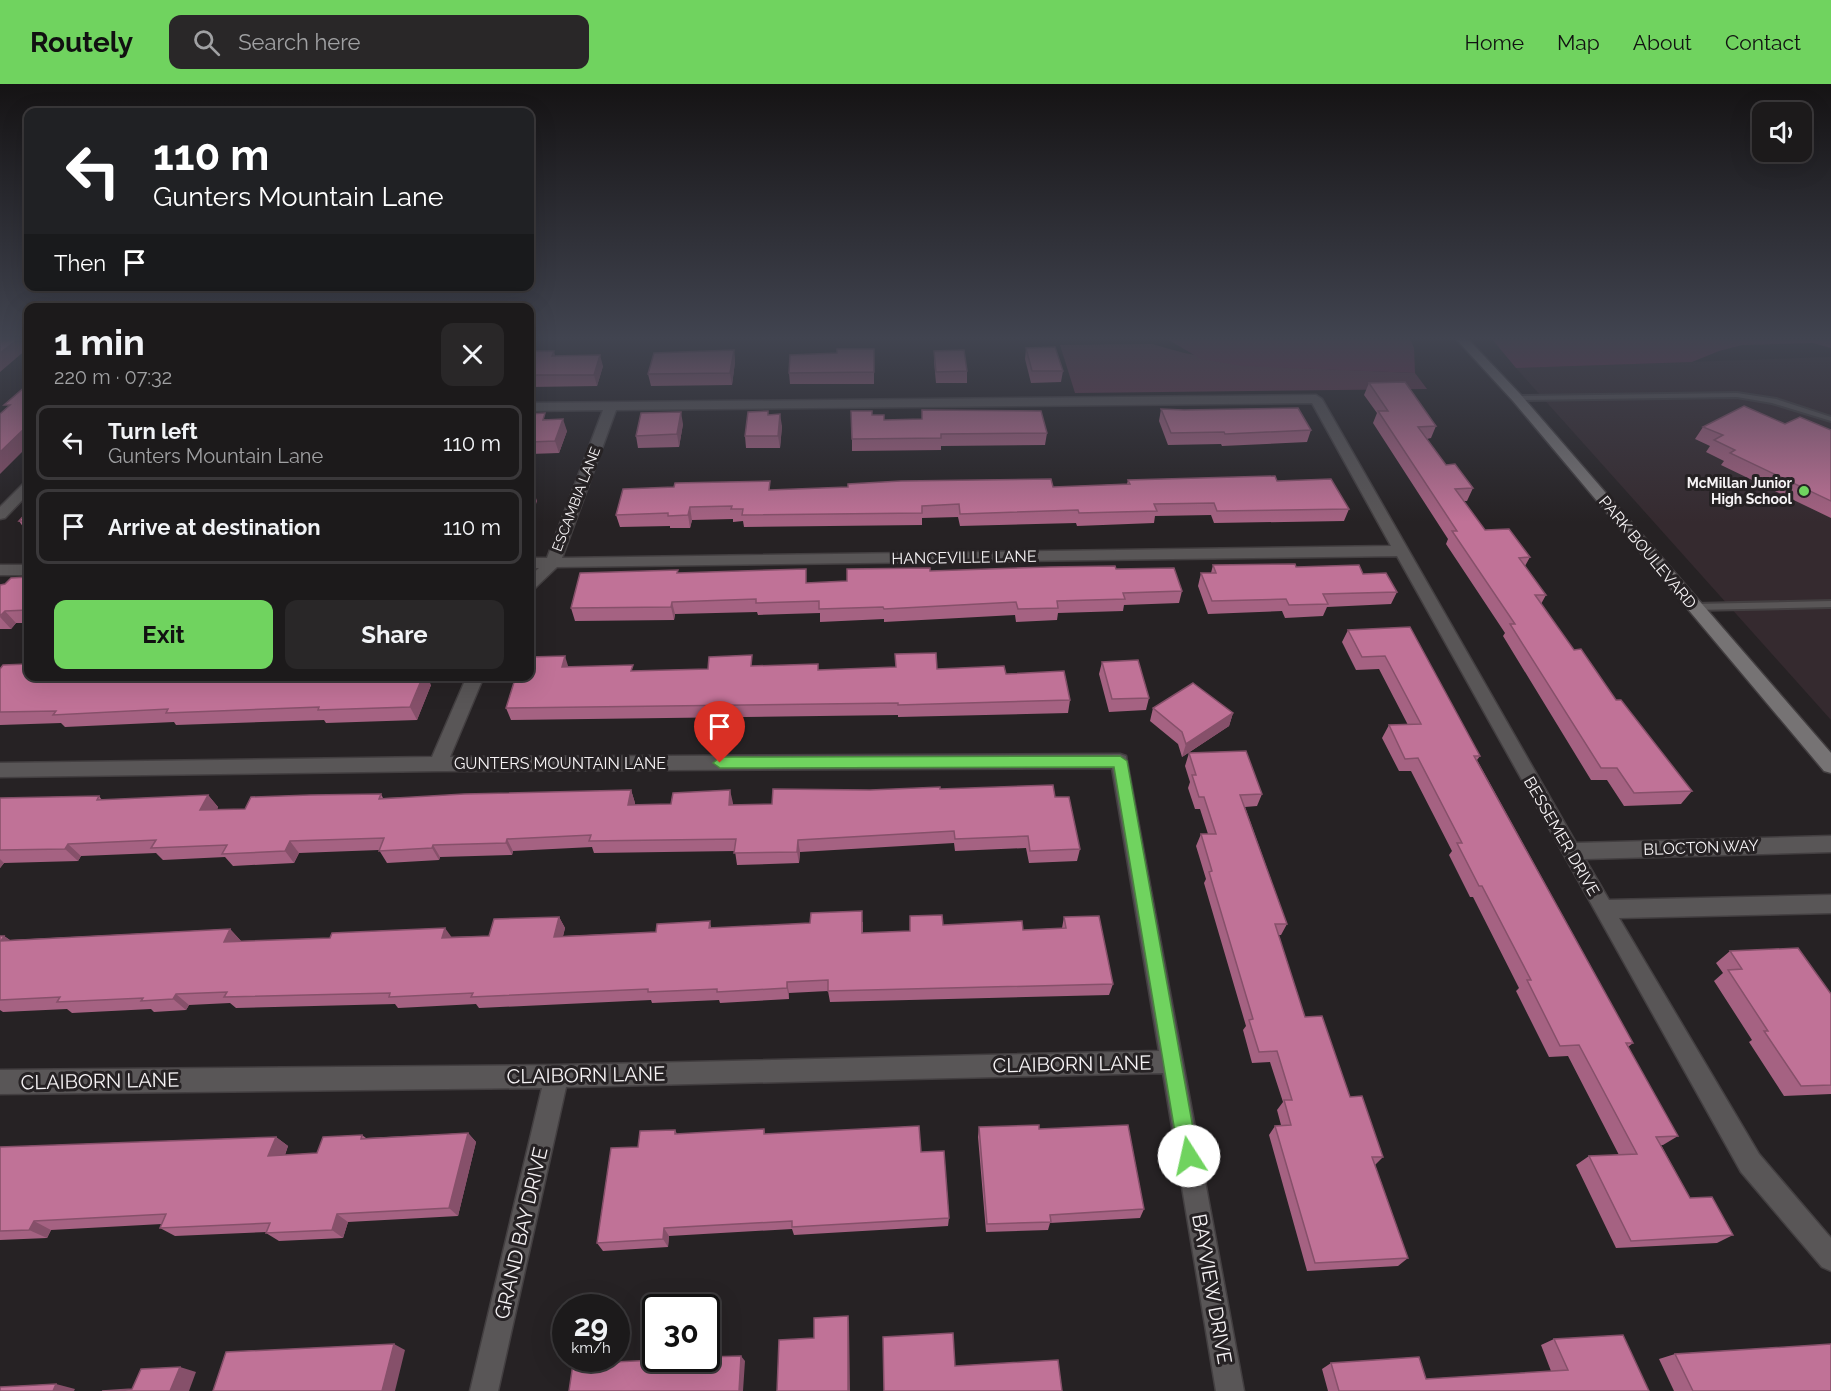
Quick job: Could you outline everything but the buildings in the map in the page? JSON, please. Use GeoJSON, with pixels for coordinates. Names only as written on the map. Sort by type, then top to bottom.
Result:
{"type":"FeatureCollection","features":[{"type":"Feature","properties":{"kind":"main road","name":"PARK BOULEVARD"},"geometry":{"type":"LineString","coordinates":[[1519,400],[1831,766]]}},
{"type":"Feature","properties":{"kind":"street","name":"BESSEMER DRIVE"},"geometry":{"type":"LineString","coordinates":[[611,406],[1216,400]]}},
{"type":"Feature","properties":{"kind":"street","name":"BESSEMER DRIVE"},"geometry":{"type":"LineString","coordinates":[[1317,400],[1399,551],[1750,1162],[1831,1258]]}},
{"type":"Feature","properties":{"kind":"street"},"geometry":{"type":"LineString","coordinates":[[534,407],[611,406]]}},
{"type":"Feature","properties":{"kind":"street","name":"ESCAMBIA LANE"},"geometry":{"type":"LineString","coordinates":[[534,580],[553,562],[611,406]]}},
{"type":"Feature","properties":{"kind":"street"},"geometry":{"type":"LineString","coordinates":[[0,514],[24,491]]}},
{"type":"Feature","properties":{"kind":"street","name":"HANCEVILLE LANE"},"geometry":{"type":"LineString","coordinates":[[534,563],[1399,551]]}},
{"type":"Feature","properties":{"kind":"street"},"geometry":{"type":"LineString","coordinates":[[0,570],[24,570]]}},
{"type":"Feature","properties":{"kind":"street"},"geometry":{"type":"LineString","coordinates":[[438,764],[474,681]]}},
{"type":"Feature","properties":{"kind":"street","name":"GUNTERS MOUNTAIN LANE"},"geometry":{"type":"LineString","coordinates":[[0,770],[438,764],[1120,761]]}},
{"type":"Feature","properties":{"kind":"street","name":"BAYVIEW DRIVE"},"geometry":{"type":"LineString","coordinates":[[1120,761],[1230,1391]]}},
{"type":"Feature","properties":{"kind":"street","name":"BLOCTON WAY"},"geometry":{"type":"LineString","coordinates":[[1570,851],[1831,844]]}},
{"type":"Feature","properties":{"kind":"street"},"geometry":{"type":"LineString","coordinates":[[1603,909],[1831,903]]}},
{"type":"Feature","properties":{"kind":"street","name":"CLAIBORN LANE"},"geometry":{"type":"LineString","coordinates":[[0,1082],[557,1076],[1172,1062]]}},
{"type":"Feature","properties":{"kind":"street","name":"GRAND BAY DRIVE"},"geometry":{"type":"LineString","coordinates":[[484,1391],[557,1076]]}},
{"type":"Feature","properties":{"kind":"lane"},"geometry":{"type":"LineString","coordinates":[[1765,400],[1831,419]]}},
{"type":"Feature","properties":{"kind":"lane"},"geometry":{"type":"LineString","coordinates":[[1791,406],[1831,427]]}},
{"type":"Feature","properties":{"kind":"lane"},"geometry":{"type":"LineString","coordinates":[[1695,607],[1831,604]]}},
{"type":"Feature","properties":{"kind":"shaded area"},"geometry":{"type":"Polygon","coordinates":[[[1545,400],[1831,400],[1831,720],[1545,400]]]}},
{"type":"Feature","properties":{"kind":"place","name":"McMillan Junior High School"},"geometry":{"type":"Point","coordinates":[1804,491]}},
{"type":"Feature","properties":{"kind":"route"},"geometry":{"type":"LineString","coordinates":[[720,763],[1120,761],[1189,1156]]}}]}
